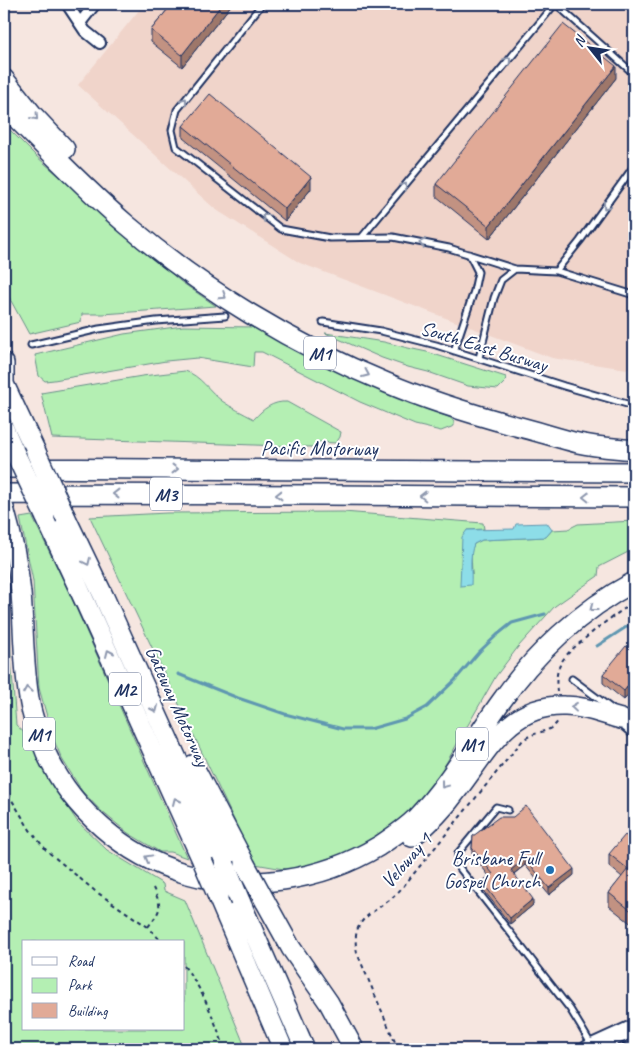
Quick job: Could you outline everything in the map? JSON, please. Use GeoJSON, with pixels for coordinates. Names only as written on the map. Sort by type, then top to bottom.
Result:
{"type":"FeatureCollection","features":[{"type":"Feature","properties":{"kind":"highway"},"geometry":{"type":"LineString","coordinates":[[4,79],[59,143],[108,194],[162,241],[184,268]]}},
{"type":"Feature","properties":{"kind":"highway","name":"M1"},"geometry":{"type":"LineString","coordinates":[[4,106],[97,198],[135,231],[220,294],[276,329],[333,360],[386,384],[426,399],[578,443],[634,450]]}},
{"type":"Feature","properties":{"kind":"highway"},"geometry":{"type":"LineString","coordinates":[[4,363],[4,384]]}},
{"type":"Feature","properties":{"kind":"highway","name":"Gateway Motorway"},"geometry":{"type":"LineString","coordinates":[[4,384],[104,597],[225,865],[305,1049]]}},
{"type":"Feature","properties":{"kind":"highway","name":"Gateway Motorway"},"geometry":{"type":"LineString","coordinates":[[4,429],[203,862],[283,1049]]}},
{"type":"Feature","properties":{"kind":"highway","name":"Pacific Motorway"},"geometry":{"type":"LineString","coordinates":[[4,468],[634,472]]}},
{"type":"Feature","properties":{"kind":"highway","name":"M3"},"geometry":{"type":"LineString","coordinates":[[4,494],[634,498]]}},
{"type":"Feature","properties":{"kind":"highway","name":"M1"},"geometry":{"type":"LineString","coordinates":[[5,514],[17,564],[30,707],[47,755],[59,776],[72,795],[98,823],[120,841],[159,864],[176,871],[215,880],[269,882],[293,879],[330,869],[348,863],[377,847],[405,828],[429,804],[447,782],[500,703],[535,659],[555,639],[601,602],[621,588],[634,582]]}},
{"type":"Feature","properties":{"kind":"highway"},"geometry":{"type":"LineString","coordinates":[[293,879],[315,884],[327,881],[367,866],[388,855],[417,834],[433,819],[460,788],[503,730],[520,717],[539,709],[566,706],[589,709],[627,725]]}},
{"type":"Feature","properties":{"kind":"highway"},"geometry":{"type":"LineString","coordinates":[[167,737],[184,748],[291,948],[330,1002],[354,1049]]}},
{"type":"Feature","properties":{"kind":"main road"},"geometry":{"type":"LineString","coordinates":[[590,1048],[634,1028]]}},
{"type":"Feature","properties":{"kind":"street"},"geometry":{"type":"LineString","coordinates":[[67,4],[86,31],[100,43]]}},
{"type":"Feature","properties":{"kind":"street"},"geometry":{"type":"LineString","coordinates":[[80,23],[95,4]]}},
{"type":"Feature","properties":{"kind":"lane"},"geometry":{"type":"LineString","coordinates":[[262,4],[177,110],[172,130],[176,147],[281,230],[330,238],[393,237],[449,248],[515,269],[556,271],[634,295]]}},
{"type":"Feature","properties":{"kind":"lane"},"geometry":{"type":"LineString","coordinates":[[362,237],[555,4],[634,74]]}},
{"type":"Feature","properties":{"kind":"lane"},"geometry":{"type":"LineString","coordinates":[[556,271],[634,166]]}},
{"type":"Feature","properties":{"kind":"lane"},"geometry":{"type":"LineString","coordinates":[[454,351],[474,291],[478,272],[469,254]]}},
{"type":"Feature","properties":{"kind":"lane"},"geometry":{"type":"LineString","coordinates":[[479,358],[494,298],[501,280],[515,269]]}},
{"type":"Feature","properties":{"kind":"lane"},"geometry":{"type":"LineString","coordinates":[[31,346],[108,328],[156,321],[225,316]]}},
{"type":"Feature","properties":{"kind":"lane","name":"South East Busway"},"geometry":{"type":"LineString","coordinates":[[322,322],[381,331],[479,358],[564,386],[634,406]]}},
{"type":"Feature","properties":{"kind":"lane"},"geometry":{"type":"LineString","coordinates":[[572,679],[610,706],[627,725]]}},
{"type":"Feature","properties":{"kind":"lane"},"geometry":{"type":"LineString","coordinates":[[508,810],[496,807],[458,853],[458,866],[570,1009],[581,1026],[590,1048]]}},
{"type":"Feature","properties":{"kind":"path"},"geometry":{"type":"LineString","coordinates":[[557,697],[557,674],[562,661],[599,626],[634,603]]}},
{"type":"Feature","properties":{"kind":"path","name":"Veloway 1"},"geometry":{"type":"LineString","coordinates":[[398,1049],[357,953],[356,938],[359,925],[368,914],[396,894],[523,740],[533,734],[550,729],[557,722],[559,716]]}},
{"type":"Feature","properties":{"kind":"path"},"geometry":{"type":"LineString","coordinates":[[4,787],[30,830],[47,851],[95,891],[148,928],[160,940]]}},
{"type":"Feature","properties":{"kind":"path"},"geometry":{"type":"LineString","coordinates":[[148,928],[159,911],[159,902],[153,888]]}},
{"type":"Feature","properties":{"kind":"path"},"geometry":{"type":"LineString","coordinates":[[185,968],[207,1004],[225,1049]]}},
{"type":"Feature","properties":{"kind":"shaded area"},"geometry":{"type":"Polygon","coordinates":[[[144,4],[617,4],[634,18],[634,370],[552,358],[300,263],[215,209],[78,85],[144,4]]]}},
{"type":"Feature","properties":{"kind":"green space"},"geometry":{"type":"Polygon","coordinates":[[[4,124],[36,156],[180,281],[216,306],[82,314],[81,322],[29,334],[4,288],[4,124]]]}},
{"type":"Feature","properties":{"kind":"green space"},"geometry":{"type":"Polygon","coordinates":[[[183,326],[255,327],[329,366],[401,399],[451,418],[454,426],[441,431],[415,425],[360,402],[262,352],[254,352],[253,367],[197,358],[166,361],[54,380],[45,381],[39,376],[35,355],[124,334],[183,326]]]}},
{"type":"Feature","properties":{"kind":"green space"},"geometry":{"type":"Polygon","coordinates":[[[325,333],[384,342],[427,352],[506,377],[505,382],[498,389],[468,386],[382,358],[325,333]]]}},
{"type":"Feature","properties":{"kind":"green space"},"geometry":{"type":"Polygon","coordinates":[[[185,371],[200,380],[222,401],[254,419],[269,406],[287,402],[341,432],[340,437],[336,443],[317,442],[312,447],[52,438],[41,393],[142,376],[185,371]]]}},
{"type":"Feature","properties":{"kind":"green space"},"geometry":{"type":"Polygon","coordinates":[[[343,512],[483,523],[484,529],[467,530],[472,574],[471,551],[474,544],[482,540],[546,537],[552,530],[568,529],[578,524],[634,521],[634,549],[599,567],[598,576],[555,606],[518,647],[496,676],[433,786],[412,812],[390,829],[360,847],[301,872],[255,864],[90,517],[167,513],[343,512]]]}},
{"type":"Feature","properties":{"kind":"green space"},"geometry":{"type":"Polygon","coordinates":[[[32,516],[68,590],[187,858],[170,852],[160,852],[128,833],[101,811],[82,791],[62,759],[53,738],[39,688],[33,581],[20,518],[32,516]]]}},
{"type":"Feature","properties":{"kind":"green space"},"geometry":{"type":"Polygon","coordinates":[[[4,560],[8,591],[16,725],[29,737],[48,779],[77,821],[107,850],[163,884],[164,891],[185,900],[246,1049],[4,1049],[4,560]]]}},
{"type":"Feature","properties":{"kind":"water"},"geometry":{"type":"Polygon","coordinates":[[[547,523],[552,530],[546,537],[482,540],[474,544],[471,559],[471,585],[460,586],[462,537],[467,530],[514,529],[516,524],[547,523]]]}},
{"type":"Feature","properties":{"kind":"building"},"geometry":{"type":"Polygon","coordinates":[[[172,4],[222,4],[182,55],[151,30],[172,4]]]}},
{"type":"Feature","properties":{"kind":"building"},"geometry":{"type":"Polygon","coordinates":[[[563,24],[616,66],[489,226],[436,184],[563,24]]]}},
{"type":"Feature","properties":{"kind":"building"},"geometry":{"type":"Polygon","coordinates":[[[210,94],[311,177],[285,209],[183,126],[210,94]]]}},
{"type":"Feature","properties":{"kind":"building"},"geometry":{"type":"Polygon","coordinates":[[[634,643],[634,678],[624,691],[603,674],[626,646],[630,649],[634,643]]]}},
{"type":"Feature","properties":{"kind":"building","name":"Brisbane Full Gospel Church"},"geometry":{"type":"Polygon","coordinates":[[[526,806],[574,869],[549,888],[525,858],[511,870],[533,899],[510,918],[482,882],[493,874],[472,848],[473,836],[499,817],[513,817],[526,806]]]}},
{"type":"Feature","properties":{"kind":"building"},"geometry":{"type":"Polygon","coordinates":[[[625,835],[634,842],[634,913],[609,893],[628,869],[609,854],[625,835]]]}},
{"type":"Feature","properties":{"kind":"waterway"},"geometry":{"type":"LineString","coordinates":[[178,674],[285,714],[343,729],[370,729],[405,719],[427,707],[455,680],[479,652],[512,623],[545,614]]}},
{"type":"Feature","properties":{"kind":"waterway"},"geometry":{"type":"LineString","coordinates":[[597,646],[634,622]]}},
{"type":"Feature","properties":{"kind":"place","name":"Brisbane Full Gospel Church"},"geometry":{"type":"Point","coordinates":[550,870]}}]}
